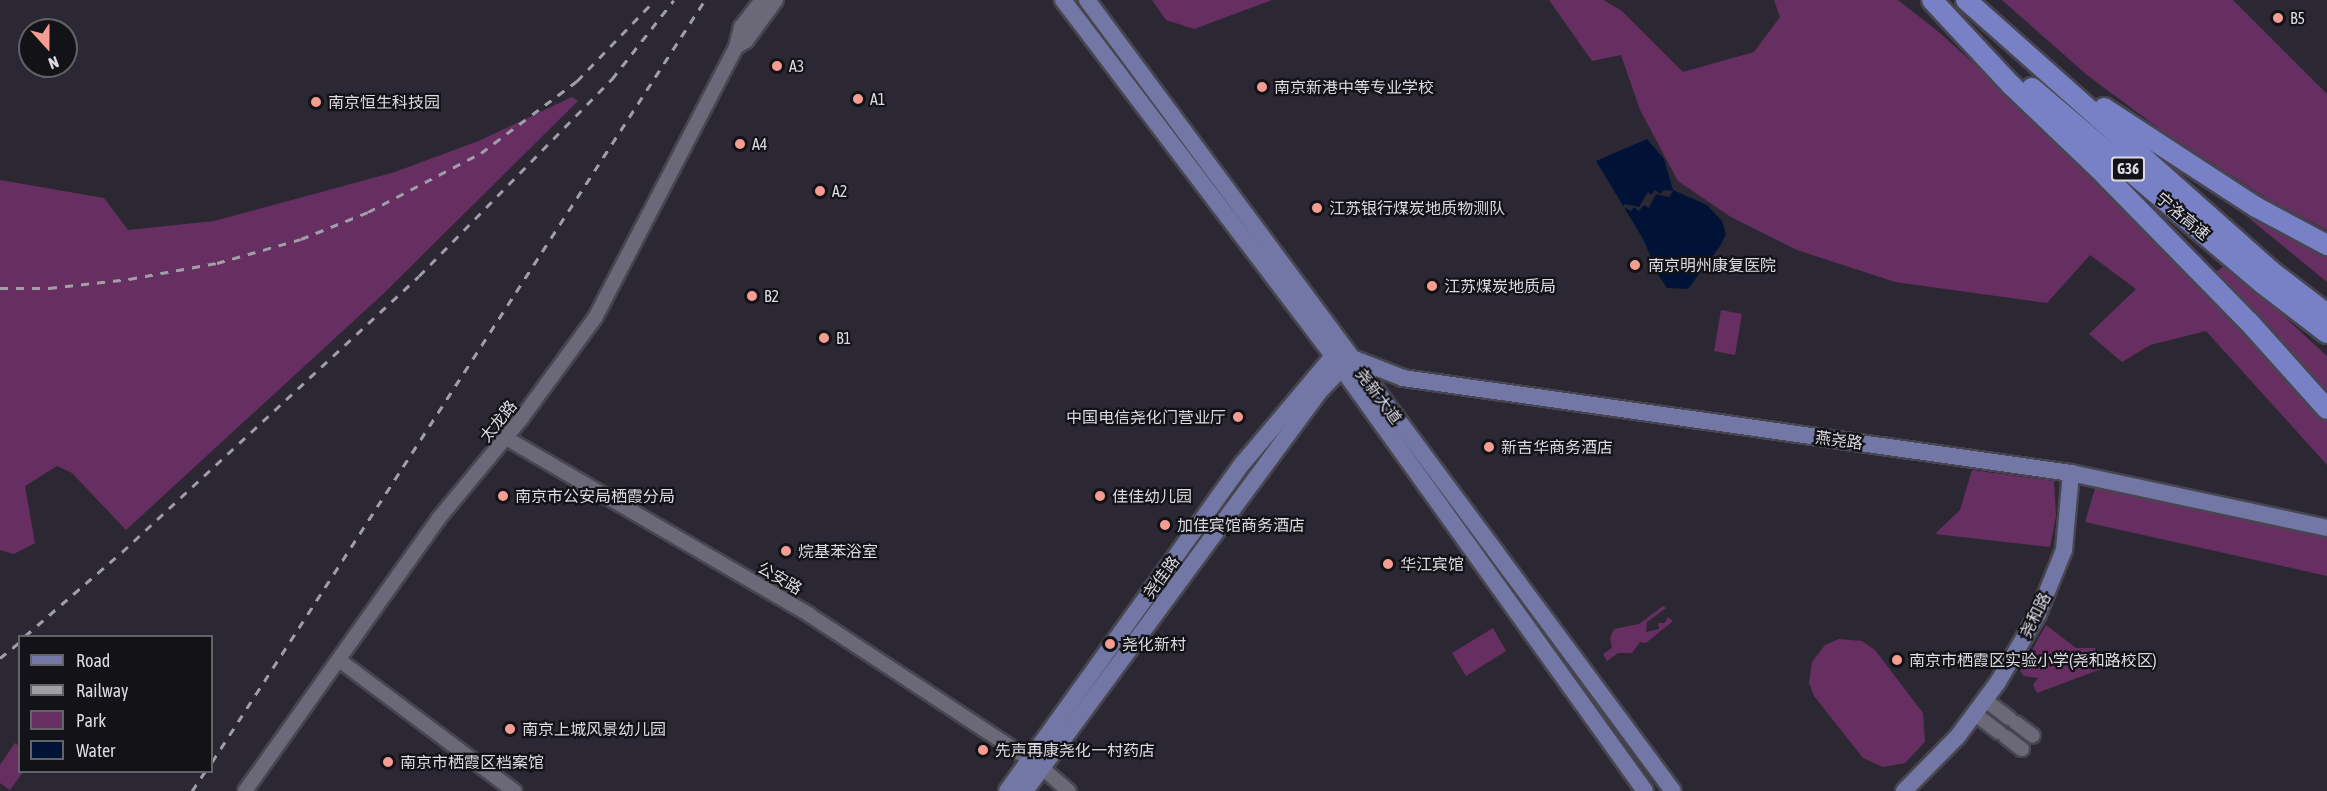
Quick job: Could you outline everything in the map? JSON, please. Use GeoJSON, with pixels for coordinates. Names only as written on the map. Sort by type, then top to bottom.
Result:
{"type":"FeatureCollection","features":[{"type":"Feature","properties":{"kind":"highway","name":"宁洛高速"},"geometry":{"type":"LineString","coordinates":[[1933,0],[2262,284],[2327,333]]}},
{"type":"Feature","properties":{"kind":"highway"},"geometry":{"type":"LineString","coordinates":[[1933,0],[2011,85],[2098,168],[2248,321],[2327,409]]}},
{"type":"Feature","properties":{"kind":"highway","name":"宁洛高速"},"geometry":{"type":"LineString","coordinates":[[1966,0],[2262,263],[2327,314]]}},
{"type":"Feature","properties":{"kind":"highway"},"geometry":{"type":"LineString","coordinates":[[1982,0],[2114,116],[2256,207],[2327,244]]}},
{"type":"Feature","properties":{"kind":"main road","name":"尧新大道"},"geometry":{"type":"LineString","coordinates":[[1064,0],[1344,360],[1672,791]]}},
{"type":"Feature","properties":{"kind":"main road","name":"尧新大道"},"geometry":{"type":"LineString","coordinates":[[1088,0],[1344,360],[1645,791]]}},
{"type":"Feature","properties":{"kind":"main road","name":"燕尧路"},"geometry":{"type":"LineString","coordinates":[[1344,360],[1403,378],[2071,473],[2327,528]]}},
{"type":"Feature","properties":{"kind":"main road","name":"尧佳路"},"geometry":{"type":"LineString","coordinates":[[1007,791],[1036,763],[1243,463],[1344,360]]}},
{"type":"Feature","properties":{"kind":"main road","name":"尧和路"},"geometry":{"type":"LineString","coordinates":[[1904,791],[1928,769],[1975,714],[2038,614],[2064,550],[2071,473]]}},
{"type":"Feature","properties":{"kind":"main road","name":"尧佳路"},"geometry":{"type":"LineString","coordinates":[[1025,791],[1036,763]]}},
{"type":"Feature","properties":{"kind":"street","name":"太龙路"},"geometry":{"type":"LineString","coordinates":[[245,791],[439,518],[506,438],[595,318],[736,46],[741,27],[762,0]]}},
{"type":"Feature","properties":{"kind":"street","name":"太龙路"},"geometry":{"type":"LineString","coordinates":[[736,46],[746,41],[777,0]]}},
{"type":"Feature","properties":{"kind":"street","name":"公安路"},"geometry":{"type":"LineString","coordinates":[[506,438],[808,614],[1036,763],[1069,791]]}},
{"type":"Feature","properties":{"kind":"street"},"geometry":{"type":"LineString","coordinates":[[339,660],[514,791]]}},
{"type":"Feature","properties":{"kind":"street"},"geometry":{"type":"LineString","coordinates":[[1985,700],[2033,736]]}},
{"type":"Feature","properties":{"kind":"street"},"geometry":{"type":"LineString","coordinates":[[1975,714],[2022,749]]}},
{"type":"Feature","properties":{"kind":"green space"},"geometry":{"type":"Polygon","coordinates":[[[1152,0],[1272,0],[1194,29],[1166,20],[1152,0]]]}},
{"type":"Feature","properties":{"kind":"green space"},"geometry":{"type":"Polygon","coordinates":[[[1549,0],[1603,0],[1622,11],[1683,72],[1754,52],[1780,17],[1774,0],[1898,0],[1940,33],[2109,187],[2327,417],[2327,465],[2206,331],[2150,345],[2122,362],[2089,334],[2136,289],[2090,255],[2047,303],[1895,282],[1797,250],[1731,217],[1678,181],[1640,110],[1621,55],[1592,61],[1549,0]]]}},
{"type":"Feature","properties":{"kind":"green space"},"geometry":{"type":"Polygon","coordinates":[[[2002,0],[2233,0],[2327,94],[2327,230],[2271,201],[2165,133],[2087,75],[2002,0]]]}},
{"type":"Feature","properties":{"kind":"green space"},"geometry":{"type":"Polygon","coordinates":[[[572,97],[578,101],[383,294],[126,530],[72,473],[57,466],[25,486],[35,543],[14,554],[0,550],[0,180],[104,198],[128,230],[214,221],[395,172],[481,140],[572,97]]]}},
{"type":"Feature","properties":{"kind":"green space"},"geometry":{"type":"Polygon","coordinates":[[[2259,210],[2327,247],[2327,282],[2250,219],[2259,210]]]}},
{"type":"Feature","properties":{"kind":"green space"},"geometry":{"type":"Polygon","coordinates":[[[2227,264],[2327,356],[2327,396],[2216,272],[2227,264]]]}},
{"type":"Feature","properties":{"kind":"green space"},"geometry":{"type":"Polygon","coordinates":[[[1721,310],[1742,314],[1735,355],[1714,351],[1721,310]]]}},
{"type":"Feature","properties":{"kind":"green space"},"geometry":{"type":"Polygon","coordinates":[[[1972,470],[2054,481],[2056,516],[2050,547],[1935,534],[1960,510],[1972,470]]]}},
{"type":"Feature","properties":{"kind":"green space"},"geometry":{"type":"Polygon","coordinates":[[[2096,485],[2327,535],[2327,576],[2085,522],[2096,485]]]}},
{"type":"Feature","properties":{"kind":"green space"},"geometry":{"type":"Polygon","coordinates":[[[1663,606],[1666,608],[1647,622],[1646,632],[1659,629],[1658,623],[1665,623],[1668,617],[1673,621],[1646,643],[1640,642],[1632,653],[1618,653],[1607,661],[1603,654],[1612,648],[1610,638],[1614,629],[1639,624],[1663,606]]]}},
{"type":"Feature","properties":{"kind":"green space"},"geometry":{"type":"Polygon","coordinates":[[[2046,625],[2076,648],[2095,648],[2104,668],[2037,693],[2033,685],[2038,678],[2024,676],[2020,671],[2046,625]]]}},
{"type":"Feature","properties":{"kind":"green space"},"geometry":{"type":"Polygon","coordinates":[[[1493,628],[1506,651],[1466,676],[1452,653],[1493,628]]]}},
{"type":"Feature","properties":{"kind":"green space"},"geometry":{"type":"Polygon","coordinates":[[[1839,639],[1862,641],[1875,650],[1923,713],[1925,742],[1905,763],[1883,767],[1863,758],[1814,696],[1809,683],[1812,662],[1825,645],[1839,639]]]}},
{"type":"Feature","properties":{"kind":"green space"},"geometry":{"type":"Polygon","coordinates":[[[15,743],[18,745],[18,773],[22,773],[10,790],[0,783],[0,765],[15,743]]]}},
{"type":"Feature","properties":{"kind":"water"},"geometry":{"type":"Polygon","coordinates":[[[1647,139],[1664,159],[1673,190],[1707,205],[1722,221],[1726,234],[1720,246],[1688,289],[1667,288],[1659,276],[1643,239],[1596,161],[1647,139]]]}},
{"type":"Feature","properties":{"kind":"pier"},"geometry":{"type":"Polygon","coordinates":[[[1655,190],[1660,194],[1664,190],[1673,191],[1669,197],[1656,194],[1649,208],[1644,205],[1639,211],[1634,207],[1631,211],[1626,208],[1620,210],[1625,204],[1639,207],[1648,192],[1651,195],[1655,190]]]}},
{"type":"Feature","properties":{"kind":"railway"},"geometry":{"type":"LineString","coordinates":[[0,288],[49,288],[129,279],[217,263],[301,239],[368,212],[481,153],[577,81],[655,0]]}},
{"type":"Feature","properties":{"kind":"railway"},"geometry":{"type":"LineString","coordinates":[[26,635],[122,552],[419,276],[612,79],[674,0]]}},
{"type":"Feature","properties":{"kind":"railway"},"geometry":{"type":"LineString","coordinates":[[213,760],[705,0]]}},
{"type":"Feature","properties":{"kind":"railway"},"geometry":{"type":"LineString","coordinates":[[0,658],[18,644]]}},
{"type":"Feature","properties":{"kind":"railway"},"geometry":{"type":"LineString","coordinates":[[192,791],[204,773]]}},
{"type":"Feature","properties":{"kind":"place","name":"B5"},"geometry":{"type":"Point","coordinates":[2278,18]}},
{"type":"Feature","properties":{"kind":"place","name":"A3"},"geometry":{"type":"Point","coordinates":[777,66]}},
{"type":"Feature","properties":{"kind":"place","name":"南京新港中等专业学校"},"geometry":{"type":"Point","coordinates":[1262,87]}},
{"type":"Feature","properties":{"kind":"place","name":"A1"},"geometry":{"type":"Point","coordinates":[858,99]}},
{"type":"Feature","properties":{"kind":"place","name":"南京恒生科技园"},"geometry":{"type":"Point","coordinates":[316,102]}},
{"type":"Feature","properties":{"kind":"place","name":"A4"},"geometry":{"type":"Point","coordinates":[740,144]}},
{"type":"Feature","properties":{"kind":"place","name":"A2"},"geometry":{"type":"Point","coordinates":[820,191]}},
{"type":"Feature","properties":{"kind":"place","name":"江苏银行煤炭地质物测队"},"geometry":{"type":"Point","coordinates":[1317,208]}},
{"type":"Feature","properties":{"kind":"place","name":"南京明州康复医院"},"geometry":{"type":"Point","coordinates":[1635,265]}},
{"type":"Feature","properties":{"kind":"place","name":"江苏煤炭地质局"},"geometry":{"type":"Point","coordinates":[1432,286]}},
{"type":"Feature","properties":{"kind":"place","name":"B2"},"geometry":{"type":"Point","coordinates":[752,296]}},
{"type":"Feature","properties":{"kind":"place","name":"B1"},"geometry":{"type":"Point","coordinates":[824,338]}},
{"type":"Feature","properties":{"kind":"place","name":"中国电信尧化门营业厅"},"geometry":{"type":"Point","coordinates":[1238,417]}},
{"type":"Feature","properties":{"kind":"place","name":"新吉华商务酒店"},"geometry":{"type":"Point","coordinates":[1489,447]}},
{"type":"Feature","properties":{"kind":"place","name":"南京市公安局栖霞分局"},"geometry":{"type":"Point","coordinates":[503,496]}},
{"type":"Feature","properties":{"kind":"place","name":"佳佳幼儿园"},"geometry":{"type":"Point","coordinates":[1100,496]}},
{"type":"Feature","properties":{"kind":"place","name":"加佳宾馆商务酒店"},"geometry":{"type":"Point","coordinates":[1165,525]}},
{"type":"Feature","properties":{"kind":"place","name":"烷基苯浴室"},"geometry":{"type":"Point","coordinates":[786,551]}},
{"type":"Feature","properties":{"kind":"place","name":"华江宾馆"},"geometry":{"type":"Point","coordinates":[1388,564]}},
{"type":"Feature","properties":{"kind":"place","name":"尧化新村"},"geometry":{"type":"Point","coordinates":[1110,644]}},
{"type":"Feature","properties":{"kind":"place","name":"南京市栖霞区实验小学(尧和路校区)"},"geometry":{"type":"Point","coordinates":[1897,660]}},
{"type":"Feature","properties":{"kind":"place","name":"南京上城风景幼儿园"},"geometry":{"type":"Point","coordinates":[510,729]}},
{"type":"Feature","properties":{"kind":"place","name":"先声再康尧化一村药店"},"geometry":{"type":"Point","coordinates":[983,750]}},
{"type":"Feature","properties":{"kind":"place","name":"南京市栖霞区档案馆"},"geometry":{"type":"Point","coordinates":[388,762]}}]}
